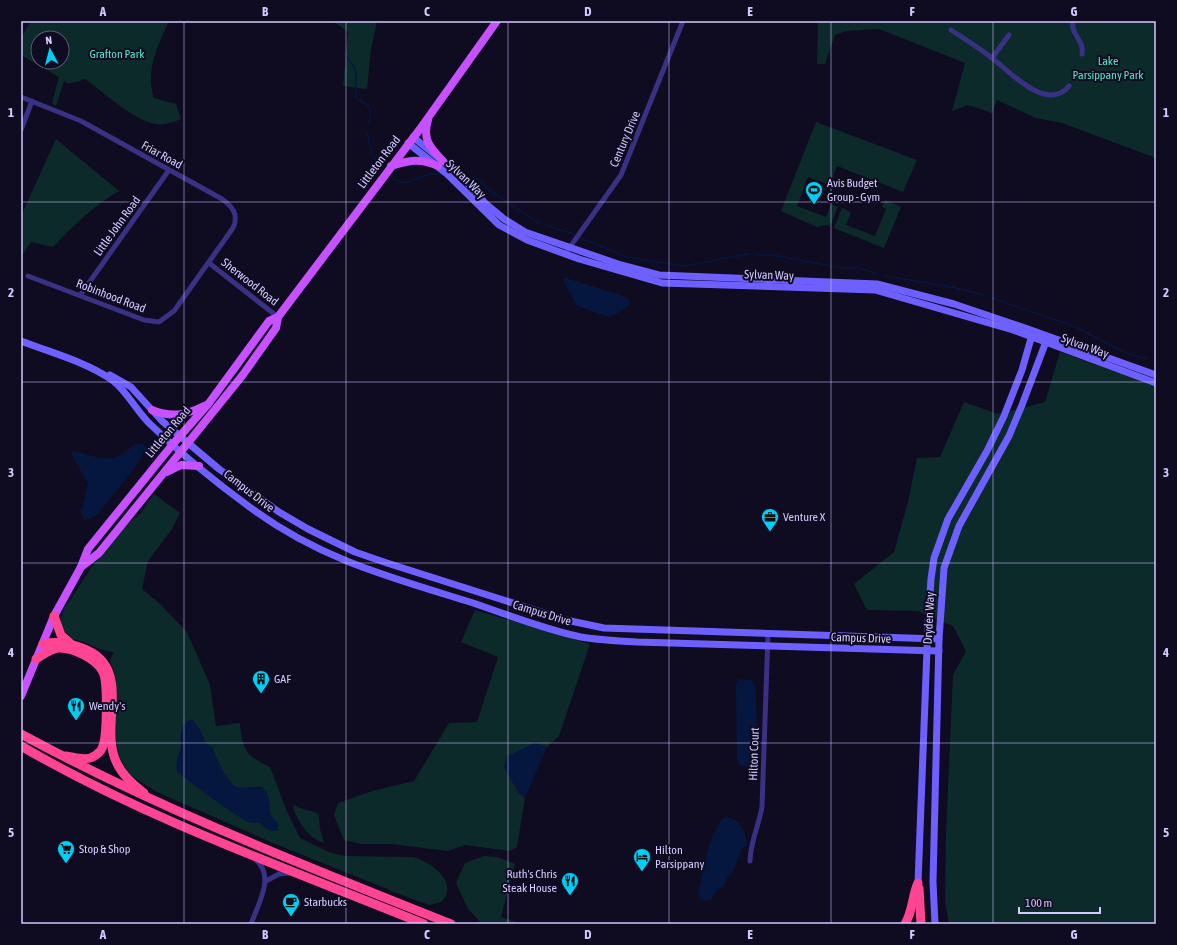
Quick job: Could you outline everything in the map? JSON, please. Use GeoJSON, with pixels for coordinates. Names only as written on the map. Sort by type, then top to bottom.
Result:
{"type":"FeatureCollection","features":[{"type":"Feature","properties":{"kind":"highway"},"geometry":{"type":"LineString","coordinates":[[54,616],[61,635],[71,644]]}},
{"type":"Feature","properties":{"kind":"highway"},"geometry":{"type":"LineString","coordinates":[[43,644],[56,642],[71,644],[95,654],[107,668],[112,685],[111,736],[114,758],[126,777],[157,803]]}},
{"type":"Feature","properties":{"kind":"highway"},"geometry":{"type":"LineString","coordinates":[[36,659],[53,649],[65,649],[93,660],[100,667],[104,676],[106,715],[102,749],[95,756],[88,758],[58,754]]}},
{"type":"Feature","properties":{"kind":"highway"},"geometry":{"type":"LineString","coordinates":[[21,734],[157,803],[451,924]]}},
{"type":"Feature","properties":{"kind":"highway"},"geometry":{"type":"LineString","coordinates":[[21,746],[64,770],[132,803],[424,924]]}},
{"type":"Feature","properties":{"kind":"highway"},"geometry":{"type":"LineString","coordinates":[[905,924],[911,911],[915,890],[918,883]]}},
{"type":"Feature","properties":{"kind":"highway"},"geometry":{"type":"LineString","coordinates":[[918,883],[921,924]]}},
{"type":"Feature","properties":{"kind":"main road","name":"Littleton Road"},"geometry":{"type":"LineString","coordinates":[[81,567],[99,553],[242,376],[276,328],[278,317],[411,140],[497,21]]}},
{"type":"Feature","properties":{"kind":"main road"},"geometry":{"type":"LineString","coordinates":[[429,115],[426,139],[429,147],[440,164]]}},
{"type":"Feature","properties":{"kind":"main road"},"geometry":{"type":"LineString","coordinates":[[391,166],[418,160],[440,164]]}},
{"type":"Feature","properties":{"kind":"main road","name":"Littleton Road"},"geometry":{"type":"LineString","coordinates":[[21,696],[54,616],[81,567],[88,549],[208,403],[269,321],[278,317]]}},
{"type":"Feature","properties":{"kind":"main road"},"geometry":{"type":"LineString","coordinates":[[152,410],[167,415],[180,415],[191,413],[208,403]]}},
{"type":"Feature","properties":{"kind":"main road"},"geometry":{"type":"LineString","coordinates":[[160,478],[173,468],[181,465],[189,464],[199,466]]}},
{"type":"Feature","properties":{"kind":"street","name":"Century Drive"},"geometry":{"type":"LineString","coordinates":[[567,251],[621,175],[683,21]]}},
{"type":"Feature","properties":{"kind":"street"},"geometry":{"type":"LineString","coordinates":[[1073,21],[1074,30],[1082,45],[1082,54]]}},
{"type":"Feature","properties":{"kind":"street"},"geometry":{"type":"LineString","coordinates":[[951,30],[992,58],[1023,85],[1041,92],[1057,95],[1064,92],[1069,86]]}},
{"type":"Feature","properties":{"kind":"street"},"geometry":{"type":"LineString","coordinates":[[992,58],[1008,35]]}},
{"type":"Feature","properties":{"kind":"street","name":"Friar Road"},"geometry":{"type":"LineString","coordinates":[[21,97],[81,121],[222,198],[230,204],[234,211],[236,222],[209,263]]}},
{"type":"Feature","properties":{"kind":"street"},"geometry":{"type":"LineString","coordinates":[[21,130],[32,101]]}},
{"type":"Feature","properties":{"kind":"street","name":"Sylvan Way"},"geometry":{"type":"LineString","coordinates":[[411,140],[440,164],[499,225],[527,240],[567,251],[622,273],[662,283],[875,290],[1033,330],[1144,375],[1156,383]]}},
{"type":"Feature","properties":{"kind":"street","name":"Little John Road"},"geometry":{"type":"LineString","coordinates":[[81,294],[169,170]]}},
{"type":"Feature","properties":{"kind":"street","name":"Sherwood Road"},"geometry":{"type":"LineString","coordinates":[[209,263],[278,317]]}},
{"type":"Feature","properties":{"kind":"street","name":"Robinhood Road"},"geometry":{"type":"LineString","coordinates":[[28,276],[81,294],[144,320],[159,322],[171,314],[209,263]]}},
{"type":"Feature","properties":{"kind":"street","name":"Sylvan Way"},"geometry":{"type":"LineString","coordinates":[[981,317],[1045,344],[1144,375],[1156,375]]}},
{"type":"Feature","properties":{"kind":"street","name":"Dryden Way"},"geometry":{"type":"LineString","coordinates":[[918,883],[927,639],[931,579],[940,540],[956,504],[987,451],[1004,416],[1022,370],[1033,330]]}},
{"type":"Feature","properties":{"kind":"street","name":"Dryden Way"},"geometry":{"type":"LineString","coordinates":[[935,924],[933,882],[939,639],[942,583],[947,558],[953,540],[965,513],[1009,436],[1022,406],[1048,336]]}},
{"type":"Feature","properties":{"kind":"street"},"geometry":{"type":"LineString","coordinates":[[21,341],[92,369]]}},
{"type":"Feature","properties":{"kind":"street","name":"Campus Drive"},"geometry":{"type":"LineString","coordinates":[[92,369],[111,375],[125,383],[180,436],[219,469],[285,516],[333,542],[387,563],[586,625],[635,630],[939,639]]}},
{"type":"Feature","properties":{"kind":"street","name":"Campus Drive"},"geometry":{"type":"LineString","coordinates":[[92,369],[110,378],[120,387],[149,423],[199,466],[266,519],[340,560],[414,585],[584,637],[637,642],[939,651]]}},
{"type":"Feature","properties":{"kind":"street","name":"Hilton Court"},"geometry":{"type":"LineString","coordinates":[[750,861],[750,848],[759,822],[762,807],[768,634]]}},
{"type":"Feature","properties":{"kind":"street"},"geometry":{"type":"LineString","coordinates":[[245,851],[261,865],[266,881],[251,924]]}},
{"type":"Feature","properties":{"kind":"street"},"geometry":{"type":"LineString","coordinates":[[266,881],[279,874],[298,873]]}},
{"type":"Feature","properties":{"kind":"green space","name":"Grafton Park"},"geometry":{"type":"Polygon","coordinates":[[[31,21],[169,21],[154,58],[151,78],[152,88],[154,98],[176,104],[181,119],[166,124],[156,124],[145,121],[123,108],[85,79],[69,84],[64,81],[56,106],[52,103],[59,77],[47,70],[70,70],[70,30],[30,30],[30,60],[21,55],[21,37],[31,21]]]}},
{"type":"Feature","properties":{"kind":"green space"},"geometry":{"type":"Polygon","coordinates":[[[333,21],[377,21],[371,50],[367,89],[343,86],[348,32],[333,21]]]}},
{"type":"Feature","properties":{"kind":"green space","name":"Lake Parsippany Park"},"geometry":{"type":"Polygon","coordinates":[[[818,21],[1156,21],[1156,158],[1062,123],[1036,118],[997,100],[992,113],[968,105],[952,111],[965,63],[879,29],[846,31],[835,35],[825,64],[817,64],[818,21]]]}},
{"type":"Feature","properties":{"kind":"green space"},"geometry":{"type":"Polygon","coordinates":[[[816,122],[917,160],[903,192],[837,166],[830,185],[808,177],[797,206],[826,217],[831,204],[838,207],[830,226],[825,225],[817,227],[781,211],[816,122]]]}},
{"type":"Feature","properties":{"kind":"green space"},"geometry":{"type":"Polygon","coordinates":[[[56,139],[119,191],[92,210],[53,247],[31,242],[21,257],[21,216],[56,139]]]}},
{"type":"Feature","properties":{"kind":"green space"},"geometry":{"type":"Polygon","coordinates":[[[885,200],[901,207],[884,248],[834,228],[842,208],[851,212],[846,225],[875,236],[886,209],[882,207],[885,200]]]}},
{"type":"Feature","properties":{"kind":"green space"},"geometry":{"type":"Polygon","coordinates":[[[1060,352],[1156,386],[1156,924],[949,924],[945,901],[946,834],[953,675],[966,651],[953,626],[918,611],[867,610],[854,584],[894,552],[908,502],[917,458],[940,457],[964,402],[998,414],[1045,402],[1060,352]]]}},
{"type":"Feature","properties":{"kind":"green space"},"geometry":{"type":"Polygon","coordinates":[[[154,494],[180,513],[172,529],[148,561],[142,589],[159,603],[187,632],[210,685],[216,726],[240,723],[242,739],[247,751],[255,759],[270,767],[288,814],[300,838],[329,852],[344,856],[412,857],[419,859],[434,868],[441,874],[445,881],[447,888],[446,895],[441,902],[430,905],[412,899],[273,843],[157,792],[130,775],[119,756],[115,733],[116,678],[110,660],[114,652],[103,650],[71,639],[60,625],[63,611],[91,568],[127,524],[141,513],[154,494]]]}},
{"type":"Feature","properties":{"kind":"green space"},"geometry":{"type":"Polygon","coordinates":[[[475,610],[590,644],[559,736],[547,747],[535,743],[504,767],[519,793],[525,798],[517,847],[510,851],[465,845],[448,851],[391,844],[361,844],[344,840],[334,815],[338,803],[372,791],[414,781],[449,723],[477,722],[498,657],[461,642],[475,610]]]}},
{"type":"Feature","properties":{"kind":"green space"},"geometry":{"type":"Polygon","coordinates":[[[295,805],[319,815],[320,829],[324,843],[313,838],[304,829],[293,807],[295,805]]]}},
{"type":"Feature","properties":{"kind":"green space"},"geometry":{"type":"Polygon","coordinates":[[[484,856],[498,857],[515,864],[501,917],[521,924],[482,924],[468,909],[456,883],[465,863],[484,856]]]}},
{"type":"Feature","properties":{"kind":"water"},"geometry":{"type":"Polygon","coordinates":[[[566,278],[620,295],[627,298],[631,303],[622,311],[609,317],[577,306],[563,280],[566,278]]]}},
{"type":"Feature","properties":{"kind":"water"},"geometry":{"type":"Polygon","coordinates":[[[135,444],[143,444],[147,448],[136,466],[99,513],[93,518],[84,520],[81,513],[88,484],[71,453],[73,451],[99,457],[112,458],[119,456],[135,444]]]}},
{"type":"Feature","properties":{"kind":"water"},"geometry":{"type":"Polygon","coordinates":[[[739,679],[751,680],[755,685],[757,715],[756,752],[751,767],[740,766],[737,760],[736,685],[739,679]]]}},
{"type":"Feature","properties":{"kind":"water"},"geometry":{"type":"Polygon","coordinates":[[[192,719],[201,731],[206,744],[213,747],[222,769],[233,785],[240,788],[262,787],[265,790],[269,800],[271,816],[278,824],[278,830],[272,831],[263,827],[261,823],[250,822],[235,814],[188,781],[177,771],[176,765],[181,747],[182,729],[188,721],[192,719]]]}},
{"type":"Feature","properties":{"kind":"water"},"geometry":{"type":"Polygon","coordinates":[[[535,743],[547,747],[525,798],[519,793],[504,767],[507,756],[535,743]]]}},
{"type":"Feature","properties":{"kind":"water"},"geometry":{"type":"Polygon","coordinates":[[[725,817],[731,818],[739,823],[746,836],[747,846],[742,848],[733,872],[727,878],[724,886],[717,890],[711,900],[701,901],[698,895],[710,842],[714,832],[725,817]]]}},
{"type":"Feature","properties":{"kind":"waterway"},"geometry":{"type":"LineString","coordinates":[[344,53],[353,65],[356,72],[356,98],[369,107],[371,113],[369,123]]}},
{"type":"Feature","properties":{"kind":"waterway"},"geometry":{"type":"LineString","coordinates":[[367,132],[371,151],[378,163]]}},
{"type":"Feature","properties":{"kind":"waterway"},"geometry":{"type":"LineString","coordinates":[[393,179],[405,183],[430,174],[442,174]]}},
{"type":"Feature","properties":{"kind":"waterway"},"geometry":{"type":"LineString","coordinates":[[471,178],[478,179],[489,190],[539,223]]}},
{"type":"Feature","properties":{"kind":"waterway"},"geometry":{"type":"LineString","coordinates":[[548,226],[573,234]]}},
{"type":"Feature","properties":{"kind":"waterway"},"geometry":{"type":"LineString","coordinates":[[581,238],[626,257],[683,266],[749,254]]}},
{"type":"Feature","properties":{"kind":"waterway"},"geometry":{"type":"LineString","coordinates":[[758,255],[773,255],[842,268],[859,268],[877,274]]}},
{"type":"Feature","properties":{"kind":"waterway"},"geometry":{"type":"LineString","coordinates":[[885,276],[956,288],[984,295]]}},
{"type":"Feature","properties":{"kind":"waterway"},"geometry":{"type":"LineString","coordinates":[[992,298],[1076,327],[1130,355],[1147,358]]}},
{"type":"Feature","properties":{"kind":"place","name":"Avis Budget Group - Gym"},"geometry":{"type":"Point","coordinates":[814,205]}},
{"type":"Feature","properties":{"kind":"place","name":"Venture X"},"geometry":{"type":"Point","coordinates":[770,532]}},
{"type":"Feature","properties":{"kind":"place","name":"GAF"},"geometry":{"type":"Point","coordinates":[261,694]}},
{"type":"Feature","properties":{"kind":"place","name":"Wendy's"},"geometry":{"type":"Point","coordinates":[76,721]}},
{"type":"Feature","properties":{"kind":"place","name":"Stop & Shop"},"geometry":{"type":"Point","coordinates":[66,864]}},
{"type":"Feature","properties":{"kind":"place","name":"Hilton Parsippany"},"geometry":{"type":"Point","coordinates":[642,872]}},
{"type":"Feature","properties":{"kind":"place","name":"Ruth's Chris Steak House"},"geometry":{"type":"Point","coordinates":[570,896]}},
{"type":"Feature","properties":{"kind":"place","name":"Starbucks"},"geometry":{"type":"Point","coordinates":[291,917]}}]}
